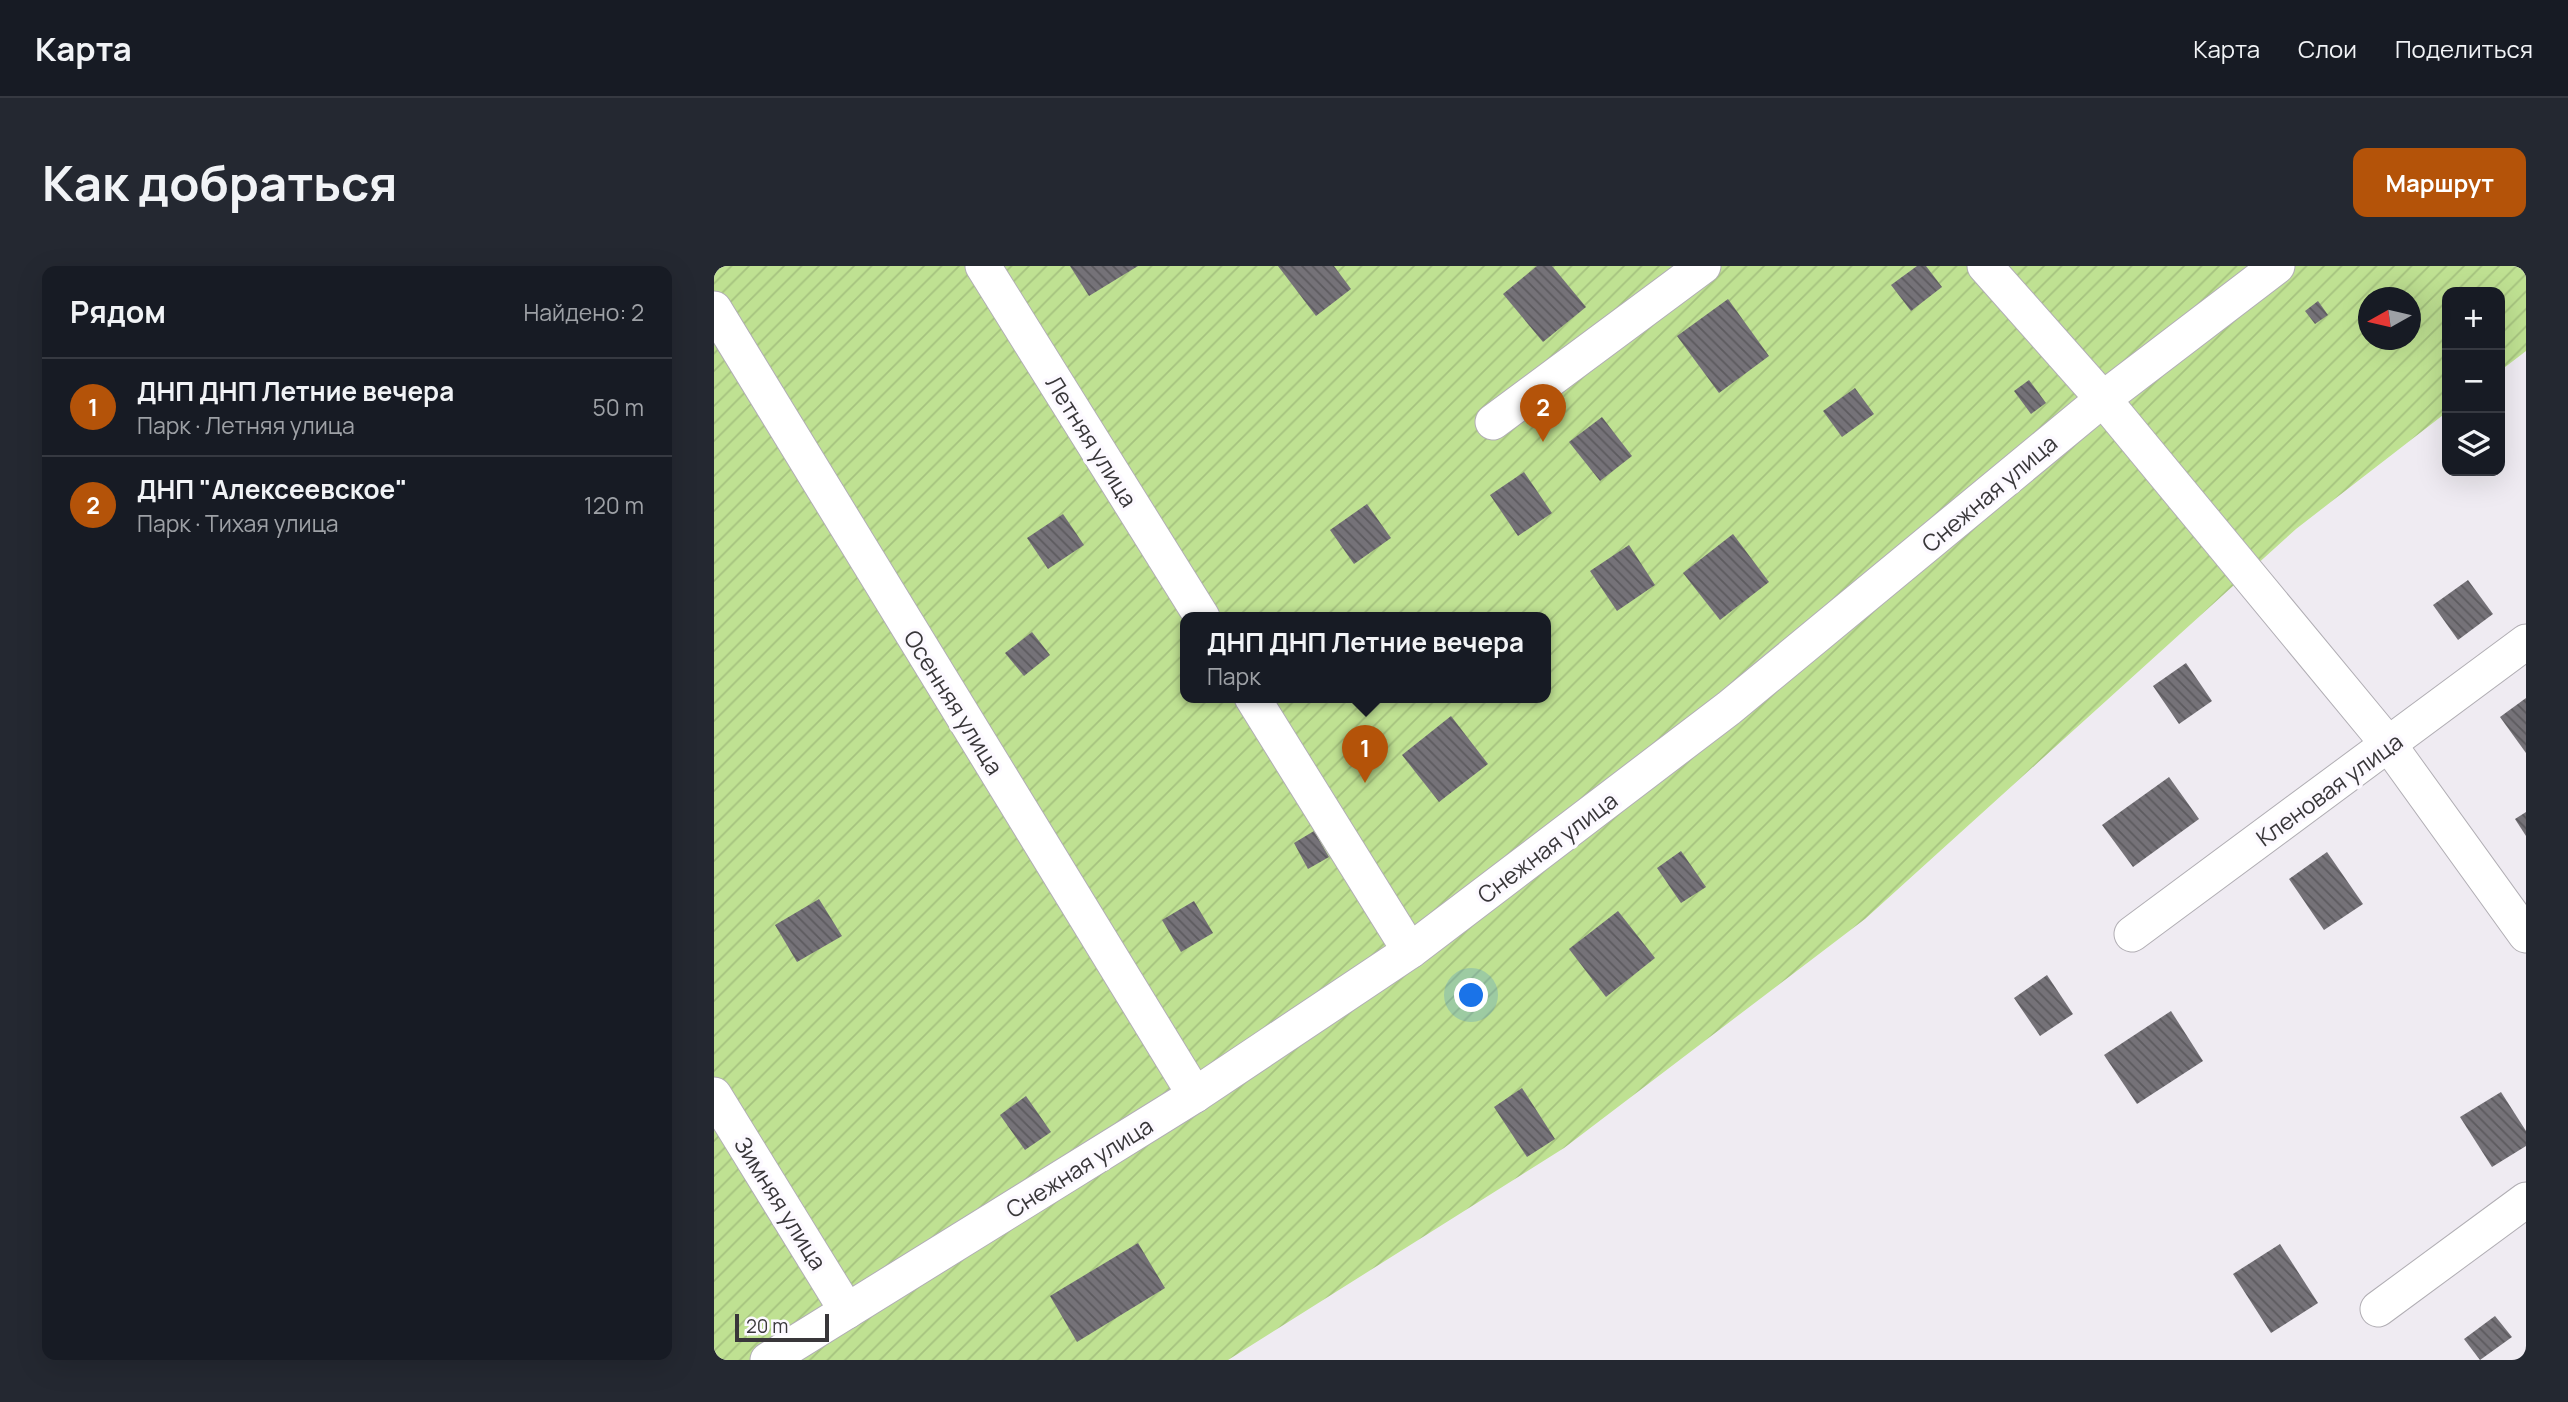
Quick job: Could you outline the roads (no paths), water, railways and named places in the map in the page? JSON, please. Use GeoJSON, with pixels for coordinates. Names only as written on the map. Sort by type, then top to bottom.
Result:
{"type":"FeatureCollection","features":[{"type":"Feature","properties":{"kind":"street","name":"Летняя улица"},"geometry":{"type":"LineString","coordinates":[[983,266],[1199,612]]}},
{"type":"Feature","properties":{"kind":"street"},"geometry":{"type":"LineString","coordinates":[[1493,422],[1703,266]]}},
{"type":"Feature","properties":{"kind":"street"},"geometry":{"type":"LineString","coordinates":[[1985,266],[2103,399],[2389,745],[2526,935]]}},
{"type":"Feature","properties":{"kind":"street","name":"Снежная улица"},"geometry":{"type":"LineString","coordinates":[[768,1360],[1195,1095],[1410,951],[1729,708],[2103,399],[2277,266]]}},
{"type":"Feature","properties":{"kind":"street","name":"Осенняя улица"},"geometry":{"type":"LineString","coordinates":[[714,309],[1195,1095]]}},
{"type":"Feature","properties":{"kind":"street","name":"Кленовая улица"},"geometry":{"type":"LineString","coordinates":[[2132,934],[2526,642]]}},
{"type":"Feature","properties":{"kind":"street"},"geometry":{"type":"LineString","coordinates":[[1256,703],[1410,951]]}},
{"type":"Feature","properties":{"kind":"street","name":"Зимняя улица"},"geometry":{"type":"LineString","coordinates":[[714,1095],[847,1311]]}},
{"type":"Feature","properties":{"kind":"street"},"geometry":{"type":"LineString","coordinates":[[2378,1309],[2526,1200]]}},
{"type":"Feature","properties":{"kind":"place","name":"ДНП \"Алексеевское\""},"geometry":{"type":"Point","coordinates":[1543,442]}},
{"type":"Feature","properties":{"kind":"place","name":"ДНП ДНП Летние вечера"},"geometry":{"type":"Point","coordinates":[1365,783]}}]}
